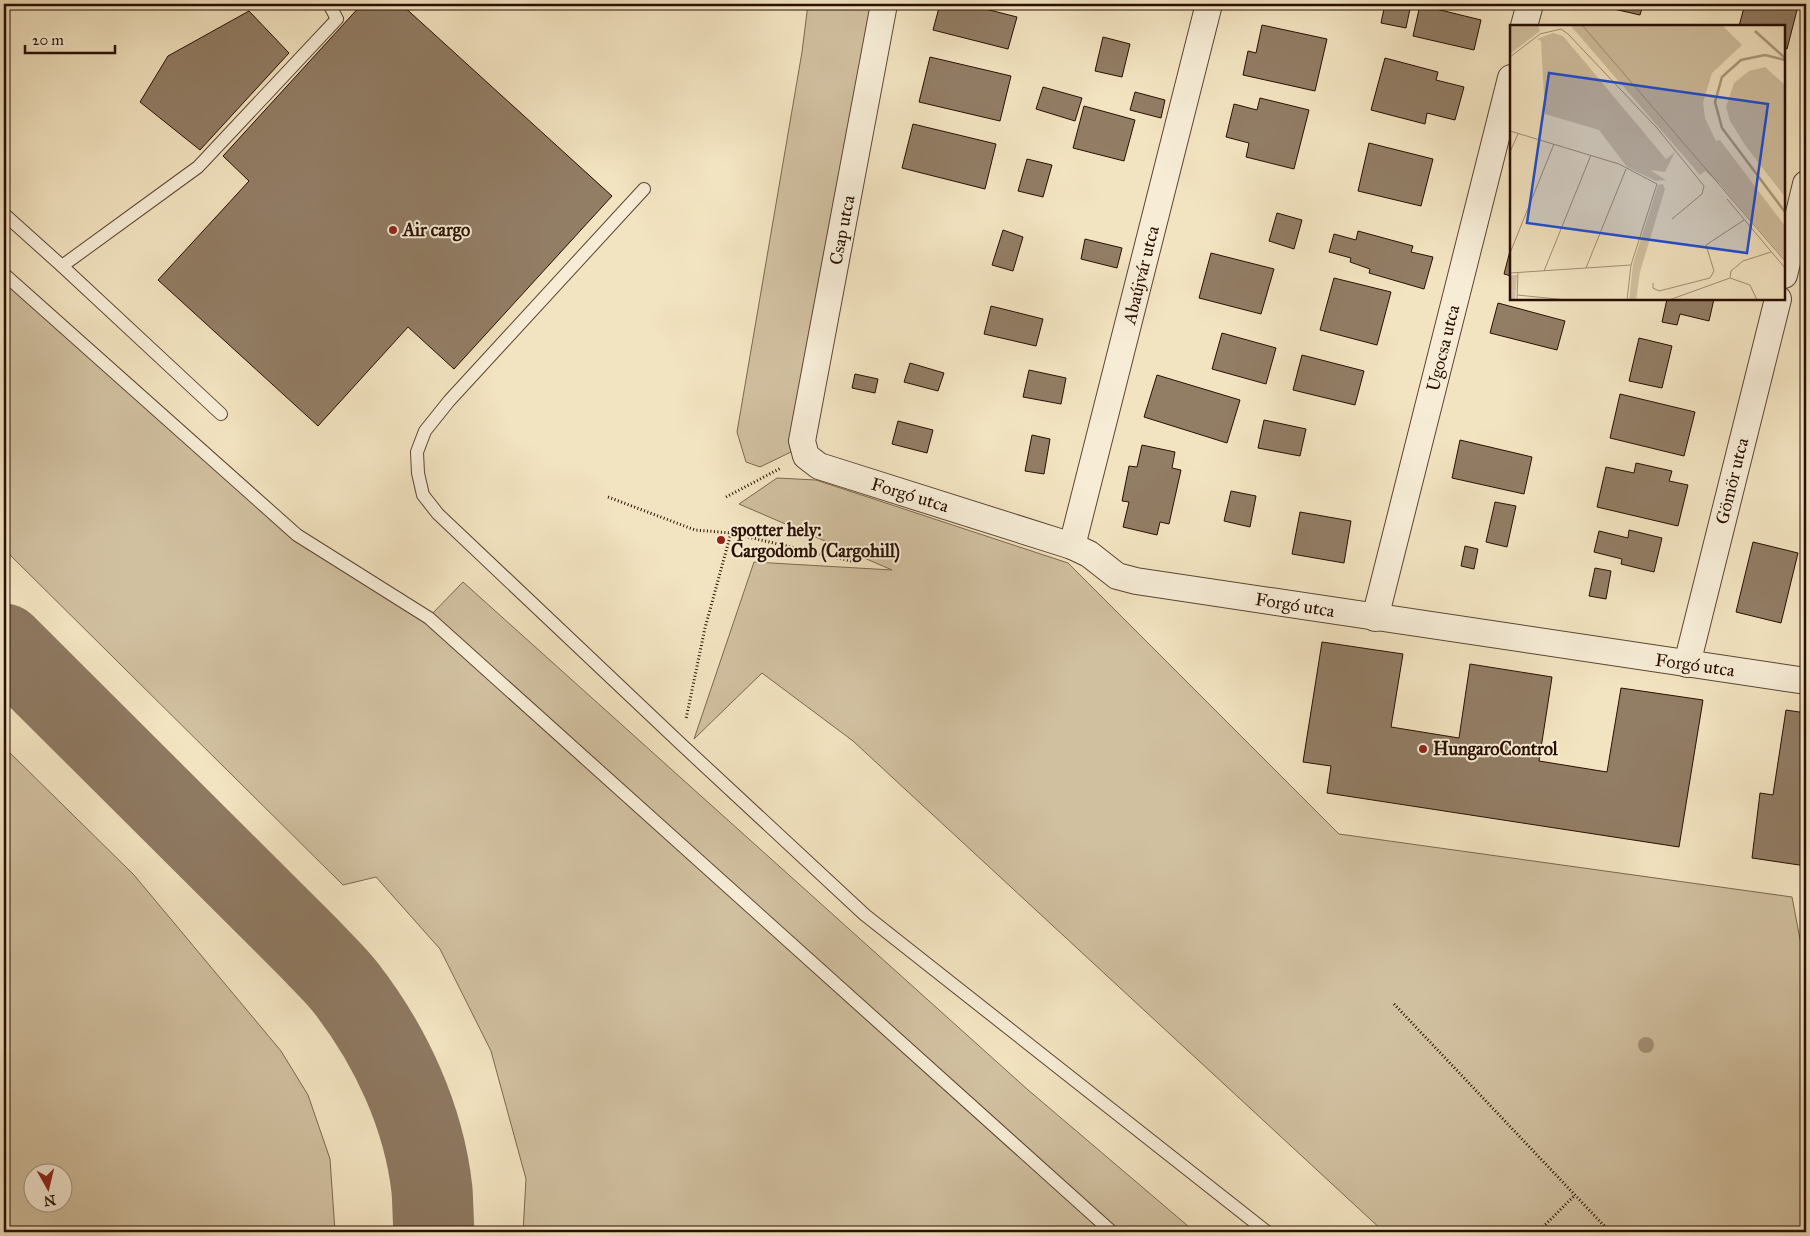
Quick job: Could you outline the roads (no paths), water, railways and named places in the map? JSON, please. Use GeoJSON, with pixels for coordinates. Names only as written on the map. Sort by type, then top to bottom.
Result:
{"type":"FeatureCollection","features":[{"type":"Feature","properties":{"kind":"street","name":"Csap utca"},"geometry":{"type":"LineString","coordinates":[[806,456],[802,441],[884,4]]}},
{"type":"Feature","properties":{"kind":"street","name":"Abaújvár utca"},"geometry":{"type":"LineString","coordinates":[[1072,546],[1209,4]]}},
{"type":"Feature","properties":{"kind":"street"},"geometry":{"type":"LineString","coordinates":[[1524,25],[1530,4]]}},
{"type":"Feature","properties":{"kind":"street","name":"Ugocsa utca"},"geometry":{"type":"LineString","coordinates":[[1375,618],[1510,82]]}},
{"type":"Feature","properties":{"kind":"street"},"geometry":{"type":"LineString","coordinates":[[1785,271],[1806,184]]}},
{"type":"Feature","properties":{"kind":"street","name":"Gömör utca"},"geometry":{"type":"LineString","coordinates":[[1687,664],[1778,300]]}},
{"type":"Feature","properties":{"kind":"street","name":"Forgó utca"},"geometry":{"type":"LineString","coordinates":[[806,456],[819,466],[1072,546],[1089,554],[1116,576],[1136,581],[1806,681]]}},
{"type":"Feature","properties":{"kind":"lane"},"geometry":{"type":"LineString","coordinates":[[62,266],[198,167],[337,19],[330,4]]}},
{"type":"Feature","properties":{"kind":"lane"},"geometry":{"type":"LineString","coordinates":[[644,189],[455,395],[425,431],[417,452],[418,473],[423,495],[438,514],[681,744],[865,914],[1267,1232]]}},
{"type":"Feature","properties":{"kind":"lane"},"geometry":{"type":"LineString","coordinates":[[4,214],[221,414]]}},
{"type":"Feature","properties":{"kind":"lane"},"geometry":{"type":"LineString","coordinates":[[4,274],[297,535],[429,618],[1112,1232]]}},
{"type":"Feature","properties":{"kind":"place","name":"Air cargo"},"geometry":{"type":"Point","coordinates":[393,230]}},
{"type":"Feature","properties":{"kind":"place","name":"spotter hely: Cargodomb (Cargohill)"},"geometry":{"type":"Point","coordinates":[721,540]}},
{"type":"Feature","properties":{"kind":"place","name":"HungaroControl"},"geometry":{"type":"Point","coordinates":[1423,749]}}]}
